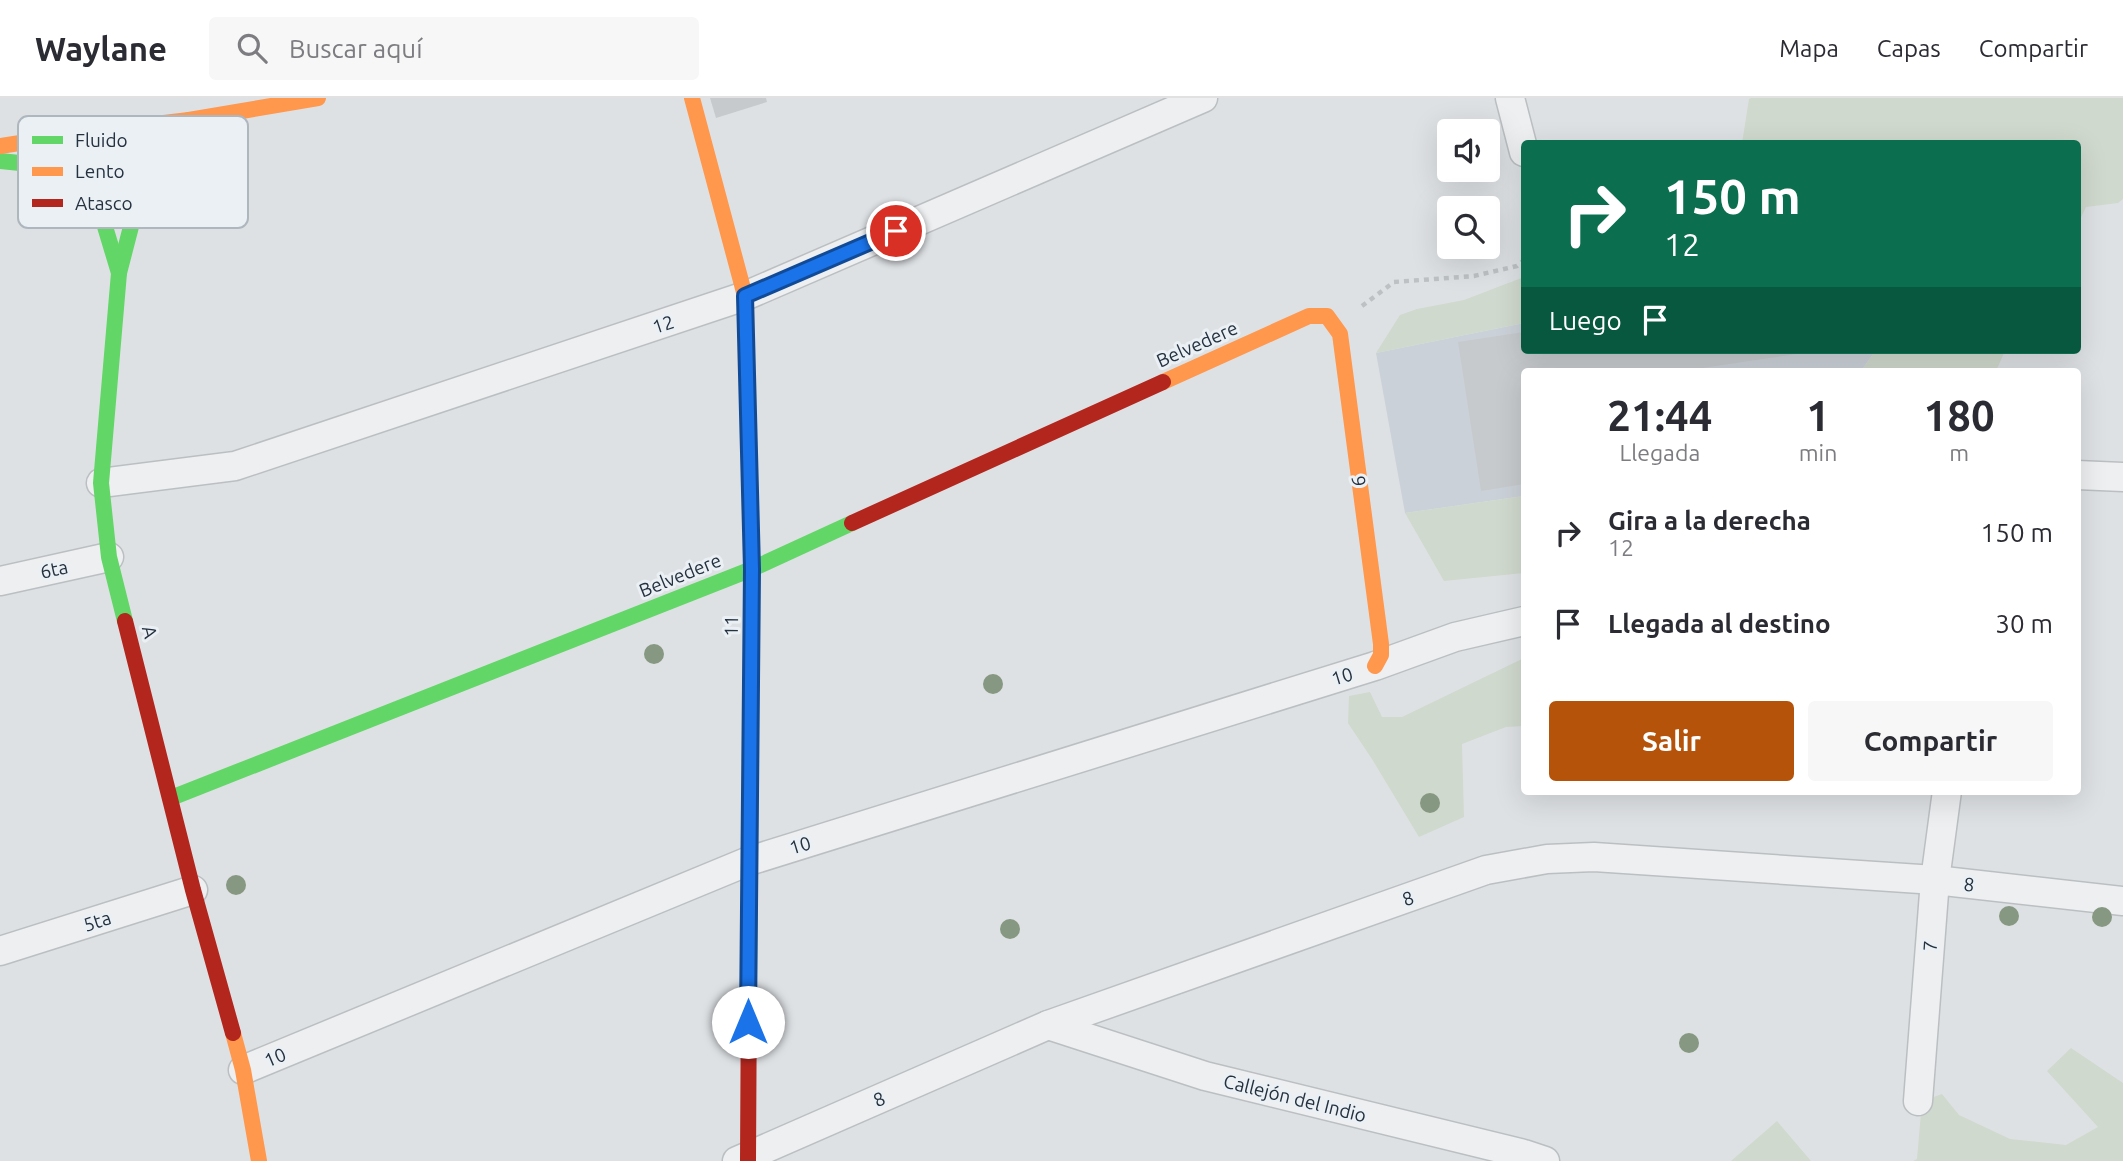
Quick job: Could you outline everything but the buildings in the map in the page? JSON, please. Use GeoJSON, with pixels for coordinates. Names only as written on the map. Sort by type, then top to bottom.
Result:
{"type":"FeatureCollection","features":[{"type":"Feature","properties":{"kind":"main road"},"geometry":{"type":"LineString","coordinates":[[212,116],[318,98]]}},
{"type":"Feature","properties":{"kind":"main road","name":"11"},"geometry":{"type":"LineString","coordinates":[[692,98],[745,296],[752,569],[744,1160]]}},
{"type":"Feature","properties":{"kind":"main road"},"geometry":{"type":"LineString","coordinates":[[0,146],[18,143]]}},
{"type":"Feature","properties":{"kind":"main road"},"geometry":{"type":"LineString","coordinates":[[0,161],[18,163]]}},
{"type":"Feature","properties":{"kind":"main road"},"geometry":{"type":"LineString","coordinates":[[105,228],[119,273]]}},
{"type":"Feature","properties":{"kind":"main road","name":"A"},"geometry":{"type":"LineString","coordinates":[[131,228],[119,273],[101,483],[109,557],[193,890],[243,1070],[259,1161]]}},
{"type":"Feature","properties":{"kind":"main road","name":"Belvedere"},"geometry":{"type":"LineString","coordinates":[[171,798],[752,569],[1309,316],[1327,316],[1339,334]]}},
{"type":"Feature","properties":{"kind":"main road","name":"9"},"geometry":{"type":"LineString","coordinates":[[1339,334],[1381,645],[1381,655],[1375,666]]}},
{"type":"Feature","properties":{"kind":"street","name":"12"},"geometry":{"type":"LineString","coordinates":[[101,483],[234,466],[745,296],[1203,98]]}},
{"type":"Feature","properties":{"kind":"street"},"geometry":{"type":"LineString","coordinates":[[1510,98],[1521,140]]}},
{"type":"Feature","properties":{"kind":"street"},"geometry":{"type":"LineString","coordinates":[[2081,475],[2123,477]]}},
{"type":"Feature","properties":{"kind":"street","name":"6ta"},"geometry":{"type":"LineString","coordinates":[[0,581],[109,557]]}},
{"type":"Feature","properties":{"kind":"street","name":"10"},"geometry":{"type":"LineString","coordinates":[[243,1070],[749,861],[1375,666],[1455,637],[1521,622]]}},
{"type":"Feature","properties":{"kind":"street","name":"7"},"geometry":{"type":"LineString","coordinates":[[1918,1101],[1935,880],[1946,795]]}},
{"type":"Feature","properties":{"kind":"street","name":"8"},"geometry":{"type":"LineString","coordinates":[[744,1160],[1048,1025],[1486,870],[1547,859],[1594,857],[1935,880],[2123,901]]}},
{"type":"Feature","properties":{"kind":"street","name":"5ta"},"geometry":{"type":"LineString","coordinates":[[0,951],[193,890]]}},
{"type":"Feature","properties":{"kind":"street","name":"Callejón del Indio"},"geometry":{"type":"LineString","coordinates":[[1048,1025],[1205,1076],[1545,1161]]}},
{"type":"Feature","properties":{"kind":"path"},"geometry":{"type":"LineString","coordinates":[[1339,334],[1362,306],[1394,282],[1474,276],[1517,266],[1521,263]]}},
{"type":"Feature","properties":{"kind":"shaded area"},"geometry":{"type":"Polygon","coordinates":[[[2123,98],[2123,199],[2118,203],[2086,207],[2081,218],[2081,140],[1742,140],[1749,99],[2123,98]]]}},
{"type":"Feature","properties":{"kind":"shaded area"},"geometry":{"type":"Polygon","coordinates":[[[1521,278],[1521,324],[1376,353],[1400,315],[1464,300],[1521,278]]]}},
{"type":"Feature","properties":{"kind":"shaded area"},"geometry":{"type":"Polygon","coordinates":[[[1521,324],[1521,354],[1873,354],[1863,368],[1521,368],[1521,496],[1405,513],[1376,353],[1521,324]]]}},
{"type":"Feature","properties":{"kind":"shaded area"},"geometry":{"type":"Polygon","coordinates":[[[1873,354],[2004,354],[1997,368],[1863,368],[1873,354]]]}},
{"type":"Feature","properties":{"kind":"shaded area"},"geometry":{"type":"Polygon","coordinates":[[[1521,496],[1521,573],[1444,581],[1405,513],[1521,496]]]}},
{"type":"Feature","properties":{"kind":"shaded area"},"geometry":{"type":"Polygon","coordinates":[[[1521,659],[1521,726],[1506,727],[1462,744],[1464,817],[1419,837],[1348,723],[1349,696],[1370,692],[1382,717],[1402,717],[1521,659]]]}},
{"type":"Feature","properties":{"kind":"shaded area"},"geometry":{"type":"Polygon","coordinates":[[[2071,1048],[2123,1083],[2123,1161],[1913,1161],[1917,1159],[1922,1101],[1942,1094],[1959,1115],[2010,1139],[2066,1145],[2098,1127],[2047,1071],[2071,1048]]]}},
{"type":"Feature","properties":{"kind":"shaded area"},"geometry":{"type":"Polygon","coordinates":[[[1777,1121],[1811,1161],[1731,1161],[1777,1121]]]}},
{"type":"Feature","properties":{"kind":"traffic: fast"},"geometry":{"type":"LineString","coordinates":[[0,161],[18,163]]}},
{"type":"Feature","properties":{"kind":"traffic: fast"},"geometry":{"type":"LineString","coordinates":[[105,228],[119,273]]}},
{"type":"Feature","properties":{"kind":"traffic: fast"},"geometry":{"type":"LineString","coordinates":[[125,621],[109,557],[101,483],[119,273],[131,228]]}},
{"type":"Feature","properties":{"kind":"traffic: fast"},"geometry":{"type":"LineString","coordinates":[[748,415],[752,569],[749,981]]}},
{"type":"Feature","properties":{"kind":"traffic: fast"},"geometry":{"type":"LineString","coordinates":[[171,798],[752,569],[852,523]]}},
{"type":"Feature","properties":{"kind":"traffic: slow"},"geometry":{"type":"LineString","coordinates":[[212,116],[318,98]]}},
{"type":"Feature","properties":{"kind":"traffic: slow"},"geometry":{"type":"LineString","coordinates":[[692,98],[745,296],[748,415]]}},
{"type":"Feature","properties":{"kind":"traffic: slow"},"geometry":{"type":"LineString","coordinates":[[0,146],[18,143]]}},
{"type":"Feature","properties":{"kind":"traffic: slow"},"geometry":{"type":"LineString","coordinates":[[1163,382],[1309,316],[1327,316],[1340,334],[1381,644],[1381,655],[1375,666]]}},
{"type":"Feature","properties":{"kind":"traffic: slow"},"geometry":{"type":"LineString","coordinates":[[233,1033],[243,1070],[259,1161]]}},
{"type":"Feature","properties":{"kind":"traffic: jam"},"geometry":{"type":"LineString","coordinates":[[852,523],[1163,382]]}},
{"type":"Feature","properties":{"kind":"traffic: jam"},"geometry":{"type":"LineString","coordinates":[[125,621],[193,890],[233,1033]]}},
{"type":"Feature","properties":{"kind":"traffic: jam"},"geometry":{"type":"LineString","coordinates":[[748,1161],[749,981]]}},
{"type":"Feature","properties":{"kind":"route"},"geometry":{"type":"LineString","coordinates":[[748,1022],[752,569],[745,296],[896,231]]}}]}
